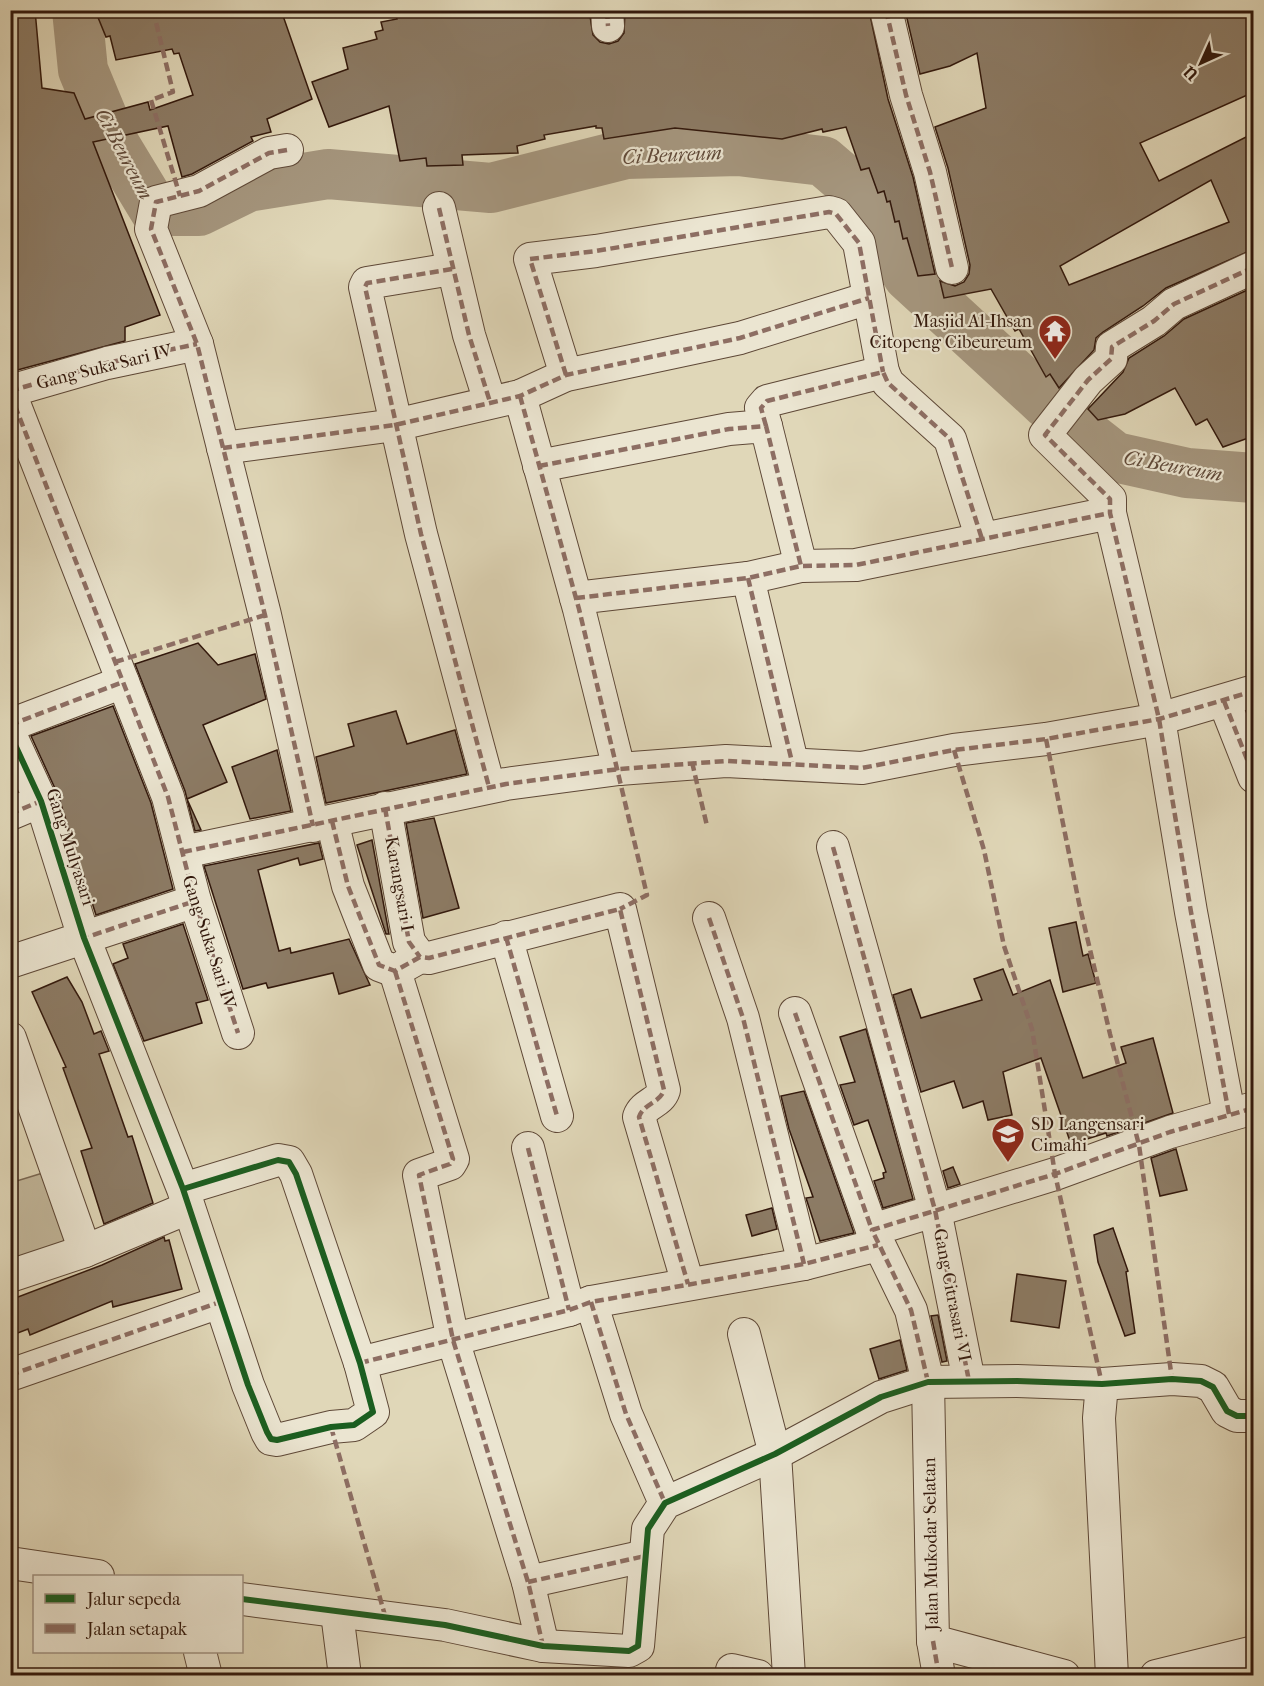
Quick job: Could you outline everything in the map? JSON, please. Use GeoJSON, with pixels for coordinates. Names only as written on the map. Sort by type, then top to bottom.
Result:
{"type":"FeatureCollection","features":[{"type":"Feature","properties":{"kind":"street"},"geometry":{"type":"LineString","coordinates":[[886,10],[906,95],[930,172],[952,268]]}},
{"type":"Feature","properties":{"kind":"street"},"geometry":{"type":"LineString","coordinates":[[287,150],[269,153],[154,216],[197,344],[265,615],[322,823],[379,965],[407,964],[620,909],[664,1090],[660,1099],[641,1110],[639,1117],[688,1284]]}},
{"type":"Feature","properties":{"kind":"street"},"geometry":{"type":"LineString","coordinates":[[439,207],[452,269],[490,402]]}},
{"type":"Feature","properties":{"kind":"street"},"geometry":{"type":"LineString","coordinates":[[566,375],[530,259],[596,251],[829,212],[836,214],[857,238],[883,372],[888,383],[950,439],[982,539]]}},
{"type":"Feature","properties":{"kind":"street"},"geometry":{"type":"LineString","coordinates":[[10,1276],[85,1251],[183,1199],[278,1160],[289,1162],[296,1174],[360,1363],[580,1306],[804,1263],[875,1237],[935,1210],[1055,1174],[1170,1132],[1241,1111],[1191,912],[1159,719],[1110,513],[1110,499],[1045,435],[1088,380],[1111,359],[1112,347],[1154,321],[1174,304],[1254,267]]}},
{"type":"Feature","properties":{"kind":"street"},"geometry":{"type":"LineString","coordinates":[[452,269],[367,283],[365,286],[421,534],[489,788]]}},
{"type":"Feature","properties":{"kind":"street"},"geometry":{"type":"LineString","coordinates":[[223,448],[395,425],[520,396],[566,375],[740,338],[869,298]]}},
{"type":"Feature","properties":{"kind":"street","name":"Gang Suka Sari IV"},"geometry":{"type":"LineString","coordinates":[[197,344],[107,363],[10,392],[168,797],[195,901],[238,1033]]}},
{"type":"Feature","properties":{"kind":"street"},"geometry":{"type":"LineString","coordinates":[[801,566],[761,408],[767,401],[883,372]]}},
{"type":"Feature","properties":{"kind":"street"},"geometry":{"type":"LineString","coordinates":[[520,396],[576,598],[619,769]]}},
{"type":"Feature","properties":{"kind":"street"},"geometry":{"type":"LineString","coordinates":[[539,466],[729,429],[766,426]]}},
{"type":"Feature","properties":{"kind":"street"},"geometry":{"type":"LineString","coordinates":[[576,598],[748,578],[801,566],[856,565],[1110,513]]}},
{"type":"Feature","properties":{"kind":"street"},"geometry":{"type":"LineString","coordinates":[[748,578],[792,762]]}},
{"type":"Feature","properties":{"kind":"street"},"geometry":{"type":"LineString","coordinates":[[10,725],[123,682]]}},
{"type":"Feature","properties":{"kind":"street"},"geometry":{"type":"LineString","coordinates":[[183,852],[489,788],[619,769],[726,761],[792,762],[862,768],[954,750],[1046,739],[1159,719],[1254,691]]}},
{"type":"Feature","properties":{"kind":"street"},"geometry":{"type":"LineString","coordinates":[[1224,701],[1254,777]]}},
{"type":"Feature","properties":{"kind":"street","name":"Gang Mulyasari"},"geometry":{"type":"LineString","coordinates":[[10,734],[41,801],[84,938],[183,1199],[248,1385],[271,1439],[354,1425],[364,1421],[373,1412],[360,1363]]}},
{"type":"Feature","properties":{"kind":"street"},"geometry":{"type":"LineString","coordinates":[[10,814],[41,801]]}},
{"type":"Feature","properties":{"kind":"street","name":"Karangsari I"},"geometry":{"type":"LineString","coordinates":[[385,808],[409,942],[414,952],[407,964],[453,1159],[450,1164],[419,1175],[453,1340]]}},
{"type":"Feature","properties":{"kind":"street","name":"Gang Citrasari VI"},"geometry":{"type":"LineString","coordinates":[[833,847],[935,1210],[969,1381]]}},
{"type":"Feature","properties":{"kind":"street"},"geometry":{"type":"LineString","coordinates":[[10,962],[195,901]]}},
{"type":"Feature","properties":{"kind":"street"},"geometry":{"type":"LineString","coordinates":[[709,918],[743,1018],[804,1263]]}},
{"type":"Feature","properties":{"kind":"street"},"geometry":{"type":"LineString","coordinates":[[506,937],[557,1116]]}},
{"type":"Feature","properties":{"kind":"street","name":"Jalan Mukodar Selatan"},"geometry":{"type":"LineString","coordinates":[[795,1013],[875,1237],[910,1310],[928,1382],[933,1641],[1064,1676]]}},
{"type":"Feature","properties":{"kind":"street"},"geometry":{"type":"LineString","coordinates":[[10,1038],[85,1251]]}},
{"type":"Feature","properties":{"kind":"street"},"geometry":{"type":"LineString","coordinates":[[528,1148],[580,1306],[665,1503]]}},
{"type":"Feature","properties":{"kind":"street"},"geometry":{"type":"LineString","coordinates":[[10,1375],[220,1302]]}},
{"type":"Feature","properties":{"kind":"street"},"geometry":{"type":"LineString","coordinates":[[744,1334],[775,1454],[789,1676]]}},
{"type":"Feature","properties":{"kind":"street"},"geometry":{"type":"LineString","coordinates":[[453,1340],[528,1582],[543,1646]]}},
{"type":"Feature","properties":{"kind":"street"},"geometry":{"type":"LineString","coordinates":[[243,1599],[337,1613],[445,1625],[543,1646],[635,1650],[638,1646],[641,1622],[648,1528],[665,1503],[775,1454],[881,1397],[928,1382],[1102,1384],[1172,1379],[1201,1381],[1213,1387],[1227,1411],[1237,1416],[1254,1416]]}},
{"type":"Feature","properties":{"kind":"street"},"geometry":{"type":"LineString","coordinates":[[1102,1384],[1099,1418],[1112,1676]]}},
{"type":"Feature","properties":{"kind":"street"},"geometry":{"type":"LineString","coordinates":[[528,1582],[645,1556]]}},
{"type":"Feature","properties":{"kind":"street"},"geometry":{"type":"LineString","coordinates":[[10,1563],[91,1575]]}},
{"type":"Feature","properties":{"kind":"street"},"geometry":{"type":"LineString","coordinates":[[337,1613],[345,1676]]}},
{"type":"Feature","properties":{"kind":"street"},"geometry":{"type":"LineString","coordinates":[[933,1641],[939,1676]]}},
{"type":"Feature","properties":{"kind":"street"},"geometry":{"type":"LineString","coordinates":[[1156,1676],[1254,1652]]}},
{"type":"Feature","properties":{"kind":"street"},"geometry":{"type":"LineString","coordinates":[[200,1653],[206,1676]]}},
{"type":"Feature","properties":{"kind":"shaded area"},"geometry":{"type":"Polygon","coordinates":[[[46,1172],[65,1242],[11,1260],[10,1183],[46,1172]]]}},
{"type":"Feature","properties":{"kind":"building"},"geometry":{"type":"Polygon","coordinates":[[[10,10],[35,10],[42,88],[74,93],[85,119],[148,102],[150,110],[193,95],[179,53],[174,54],[172,49],[116,60],[110,36],[106,37],[95,10],[281,10],[312,99],[267,119],[271,132],[251,137],[253,141],[192,174],[182,177],[168,126],[93,142],[160,315],[125,327],[125,341],[10,372],[10,10]]]}},
{"type":"Feature","properties":{"kind":"building"},"geometry":{"type":"Polygon","coordinates":[[[394,10],[589,10],[593,35],[600,42],[609,44],[618,41],[624,33],[625,10],[869,10],[888,99],[913,177],[935,274],[918,276],[907,238],[903,239],[899,221],[895,222],[890,201],[887,202],[884,191],[878,193],[869,168],[861,170],[846,127],[823,132],[822,129],[782,139],[675,128],[604,139],[602,128],[596,128],[596,126],[544,135],[545,139],[517,146],[518,153],[462,155],[463,165],[427,166],[426,158],[400,161],[389,106],[329,127],[312,82],[348,69],[343,48],[377,39],[375,32],[383,30],[381,22],[397,19],[394,10]]]}},
{"type":"Feature","properties":{"kind":"building"},"geometry":{"type":"Polygon","coordinates":[[[905,10],[1254,10],[1254,92],[1140,143],[1159,181],[1254,133],[1254,249],[1166,288],[1103,332],[1096,338],[1094,350],[1059,388],[1050,374],[1046,377],[1019,329],[1015,331],[991,289],[944,298],[940,281],[955,286],[964,282],[969,274],[970,265],[948,168],[935,127],[986,108],[977,53],[950,66],[920,74],[905,10]],[[1211,180],[1060,266],[1069,285],[1229,222],[1211,180]]]}},
{"type":"Feature","properties":{"kind":"building"},"geometry":{"type":"Polygon","coordinates":[[[1254,287],[1254,436],[1223,447],[1207,419],[1196,425],[1175,388],[1125,414],[1098,420],[1088,409],[1123,372],[1129,358],[1164,336],[1184,319],[1254,287]]]}},
{"type":"Feature","properties":{"kind":"building"},"geometry":{"type":"Polygon","coordinates":[[[198,643],[218,665],[255,654],[266,699],[203,725],[227,782],[187,799],[135,664],[198,643]]]}},
{"type":"Feature","properties":{"kind":"building"},"geometry":{"type":"Polygon","coordinates":[[[113,706],[151,803],[173,889],[96,915],[58,795],[31,736],[113,706]]]}},
{"type":"Feature","properties":{"kind":"building"},"geometry":{"type":"Polygon","coordinates":[[[396,711],[407,744],[455,730],[467,774],[326,803],[316,757],[354,746],[348,724],[396,711]]]}},
{"type":"Feature","properties":{"kind":"building"},"geometry":{"type":"Polygon","coordinates":[[[277,750],[291,811],[250,819],[232,767],[277,750]]]}},
{"type":"Feature","properties":{"kind":"building"},"geometry":{"type":"Polygon","coordinates":[[[187,799],[201,830],[195,831],[187,799]]]}},
{"type":"Feature","properties":{"kind":"building"},"geometry":{"type":"Polygon","coordinates":[[[434,818],[459,908],[423,918],[406,823],[434,818]]]}},
{"type":"Feature","properties":{"kind":"building"},"geometry":{"type":"Polygon","coordinates":[[[372,840],[389,934],[386,934],[357,845],[372,840]]]}},
{"type":"Feature","properties":{"kind":"building"},"geometry":{"type":"Polygon","coordinates":[[[319,843],[323,859],[300,865],[298,858],[258,870],[279,951],[290,948],[291,953],[349,939],[370,985],[339,994],[333,973],[268,988],[266,983],[243,989],[204,866],[319,843]]]}},
{"type":"Feature","properties":{"kind":"building"},"geometry":{"type":"Polygon","coordinates":[[[1076,922],[1083,956],[1088,954],[1096,983],[1063,992],[1049,928],[1076,922]]]}},
{"type":"Feature","properties":{"kind":"building"},"geometry":{"type":"Polygon","coordinates":[[[183,924],[208,1000],[196,1003],[202,1023],[144,1041],[113,964],[128,958],[123,944],[183,924]]]}},
{"type":"Feature","properties":{"kind":"building"},"geometry":{"type":"Polygon","coordinates":[[[1003,969],[1013,995],[1050,980],[1083,1078],[1126,1063],[1121,1047],[1153,1038],[1173,1113],[1107,1136],[1106,1133],[1071,1144],[1041,1058],[1003,1072],[1012,1115],[988,1120],[983,1101],[963,1108],[954,1081],[921,1092],[893,995],[911,989],[921,1018],[982,1000],[974,979],[1003,969]]]}},
{"type":"Feature","properties":{"kind":"building"},"geometry":{"type":"Polygon","coordinates":[[[67,977],[82,1002],[94,1034],[101,1031],[109,1051],[99,1054],[128,1137],[132,1136],[153,1203],[104,1224],[81,1151],[92,1148],[63,1068],[66,1067],[32,992],[67,977]]]}},
{"type":"Feature","properties":{"kind":"building"},"geometry":{"type":"Polygon","coordinates":[[[866,1029],[913,1199],[883,1208],[874,1181],[884,1178],[883,1173],[886,1172],[868,1120],[854,1125],[840,1085],[855,1082],[840,1037],[866,1029]]]}},
{"type":"Feature","properties":{"kind":"building"},"geometry":{"type":"Polygon","coordinates":[[[804,1091],[854,1233],[820,1241],[806,1198],[813,1197],[789,1129],[781,1096],[804,1091]]]}},
{"type":"Feature","properties":{"kind":"building"},"geometry":{"type":"Polygon","coordinates":[[[1176,1149],[1187,1190],[1160,1196],[1151,1158],[1176,1149]]]}},
{"type":"Feature","properties":{"kind":"building"},"geometry":{"type":"Polygon","coordinates":[[[953,1167],[960,1184],[948,1188],[943,1171],[953,1167]]]}},
{"type":"Feature","properties":{"kind":"building"},"geometry":{"type":"Polygon","coordinates":[[[772,1208],[777,1229],[752,1236],[746,1215],[772,1208]]]}},
{"type":"Feature","properties":{"kind":"building"},"geometry":{"type":"Polygon","coordinates":[[[1113,1228],[1128,1271],[1126,1272],[1135,1333],[1125,1336],[1098,1262],[1094,1235],[1113,1228]]]}},
{"type":"Feature","properties":{"kind":"building"},"geometry":{"type":"Polygon","coordinates":[[[164,1237],[165,1241],[169,1240],[182,1289],[113,1307],[112,1301],[30,1335],[28,1329],[10,1336],[10,1300],[102,1265],[164,1237]]]}},
{"type":"Feature","properties":{"kind":"building"},"geometry":{"type":"Polygon","coordinates":[[[1017,1274],[1066,1281],[1059,1328],[1011,1321],[1017,1274]]]}},
{"type":"Feature","properties":{"kind":"building"},"geometry":{"type":"Polygon","coordinates":[[[938,1315],[947,1361],[942,1362],[931,1316],[938,1315]]]}},
{"type":"Feature","properties":{"kind":"building"},"geometry":{"type":"Polygon","coordinates":[[[900,1340],[907,1370],[879,1379],[870,1349],[900,1340]]]}},
{"type":"Feature","properties":{"kind":"waterway","name":"Ci Beureum"},"geometry":{"type":"LineString","coordinates":[[77,10],[83,70],[112,140],[155,211],[199,211],[248,187],[328,174],[491,188],[626,154],[738,151],[823,161],[858,191],[908,276],[1046,403],[1115,457],[1187,473],[1254,478]]}},
{"type":"Feature","properties":{"kind":"marked path"},"geometry":{"type":"LineString","coordinates":[[153,10],[173,92],[151,100],[180,196]]}},
{"type":"Feature","properties":{"kind":"marked path"},"geometry":{"type":"LineString","coordinates":[[607,10],[608,26]]}},
{"type":"Feature","properties":{"kind":"marked path"},"geometry":{"type":"LineString","coordinates":[[886,10],[906,95],[930,172],[952,268]]}},
{"type":"Feature","properties":{"kind":"marked path"},"geometry":{"type":"LineString","coordinates":[[287,150],[269,153],[199,191],[156,202],[151,229],[197,344],[265,615],[313,826]]}},
{"type":"Feature","properties":{"kind":"marked path"},"geometry":{"type":"LineString","coordinates":[[439,208],[469,335],[490,402]]}},
{"type":"Feature","properties":{"kind":"marked path"},"geometry":{"type":"LineString","coordinates":[[566,375],[530,259],[596,251],[829,212],[836,214],[859,243],[883,372]]}},
{"type":"Feature","properties":{"kind":"marked path"},"geometry":{"type":"LineString","coordinates":[[1229,1114],[1191,912],[1159,719],[1110,513],[1110,499],[1045,435],[1088,380],[1111,359],[1112,347],[1154,321],[1174,304],[1254,267]]}},
{"type":"Feature","properties":{"kind":"marked path"},"geometry":{"type":"LineString","coordinates":[[452,269],[367,283],[365,287],[421,534],[489,787]]}},
{"type":"Feature","properties":{"kind":"marked path"},"geometry":{"type":"LineString","coordinates":[[223,448],[395,425],[520,396],[566,375],[740,338],[869,298]]}},
{"type":"Feature","properties":{"kind":"marked path"},"geometry":{"type":"LineString","coordinates":[[10,391],[107,363],[197,344]]}},
{"type":"Feature","properties":{"kind":"marked path"},"geometry":{"type":"LineString","coordinates":[[766,426],[761,408],[767,401],[883,372],[888,383],[950,439],[982,539]]}},
{"type":"Feature","properties":{"kind":"marked path"},"geometry":{"type":"LineString","coordinates":[[10,393],[123,682]]}},
{"type":"Feature","properties":{"kind":"marked path"},"geometry":{"type":"LineString","coordinates":[[520,396],[579,609],[647,895],[620,909]]}},
{"type":"Feature","properties":{"kind":"marked path"},"geometry":{"type":"LineString","coordinates":[[539,466],[729,429],[766,426],[801,566]]}},
{"type":"Feature","properties":{"kind":"marked path"},"geometry":{"type":"LineString","coordinates":[[576,598],[748,578],[801,566],[856,565],[1110,513]]}},
{"type":"Feature","properties":{"kind":"marked path"},"geometry":{"type":"LineString","coordinates":[[748,578],[792,762]]}},
{"type":"Feature","properties":{"kind":"marked path"},"geometry":{"type":"LineString","coordinates":[[115,662],[265,615]]}},
{"type":"Feature","properties":{"kind":"marked path"},"geometry":{"type":"LineString","coordinates":[[10,725],[123,682],[168,797],[195,901],[238,1033]]}},
{"type":"Feature","properties":{"kind":"marked path"},"geometry":{"type":"LineString","coordinates":[[183,852],[506,784],[619,769],[726,761],[862,768],[954,750],[1046,739],[1159,719],[1254,691]]}},
{"type":"Feature","properties":{"kind":"marked path"},"geometry":{"type":"LineString","coordinates":[[1224,701],[1254,777]]}},
{"type":"Feature","properties":{"kind":"marked path"},"geometry":{"type":"LineString","coordinates":[[1046,739],[1079,903],[1139,1145],[1172,1379]]}},
{"type":"Feature","properties":{"kind":"marked path"},"geometry":{"type":"LineString","coordinates":[[954,750],[984,850],[1004,946],[1032,1029],[1055,1174],[1102,1384]]}},
{"type":"Feature","properties":{"kind":"marked path"},"geometry":{"type":"LineString","coordinates":[[692,762],[707,826]]}},
{"type":"Feature","properties":{"kind":"marked path"},"geometry":{"type":"LineString","coordinates":[[10,814],[41,801]]}},
{"type":"Feature","properties":{"kind":"marked path"},"geometry":{"type":"LineString","coordinates":[[385,808],[409,942],[420,957]]}},
{"type":"Feature","properties":{"kind":"marked path"},"geometry":{"type":"LineString","coordinates":[[332,821],[348,886],[379,965],[395,971],[420,957],[429,958],[620,909],[664,1090],[659,1098],[641,1112],[639,1117],[688,1284]]}},
{"type":"Feature","properties":{"kind":"marked path"},"geometry":{"type":"LineString","coordinates":[[833,847],[935,1210],[969,1381]]}},
{"type":"Feature","properties":{"kind":"marked path"},"geometry":{"type":"LineString","coordinates":[[83,934],[84,938],[195,901]]}},
{"type":"Feature","properties":{"kind":"marked path"},"geometry":{"type":"LineString","coordinates":[[709,918],[743,1018],[804,1264]]}},
{"type":"Feature","properties":{"kind":"marked path"},"geometry":{"type":"LineString","coordinates":[[506,937],[557,1116]]}},
{"type":"Feature","properties":{"kind":"marked path"},"geometry":{"type":"LineString","coordinates":[[395,971],[453,1159],[450,1164],[419,1175],[453,1340],[528,1582],[543,1646]]}},
{"type":"Feature","properties":{"kind":"marked path"},"geometry":{"type":"LineString","coordinates":[[795,1013],[872,1230]]}},
{"type":"Feature","properties":{"kind":"marked path"},"geometry":{"type":"LineString","coordinates":[[928,1382],[911,1310],[872,1230],[1055,1174],[1170,1132],[1254,1108]]}},
{"type":"Feature","properties":{"kind":"marked path"},"geometry":{"type":"LineString","coordinates":[[528,1148],[569,1310]]}},
{"type":"Feature","properties":{"kind":"marked path"},"geometry":{"type":"LineString","coordinates":[[360,1363],[569,1310],[591,1302],[804,1264],[878,1245]]}},
{"type":"Feature","properties":{"kind":"marked path"},"geometry":{"type":"LineString","coordinates":[[10,1375],[220,1302]]}},
{"type":"Feature","properties":{"kind":"marked path"},"geometry":{"type":"LineString","coordinates":[[591,1302],[626,1414],[665,1503]]}},
{"type":"Feature","properties":{"kind":"marked path"},"geometry":{"type":"LineString","coordinates":[[331,1427],[386,1619]]}},
{"type":"Feature","properties":{"kind":"marked path"},"geometry":{"type":"LineString","coordinates":[[528,1582],[645,1556]]}},
{"type":"Feature","properties":{"kind":"marked path"},"geometry":{"type":"LineString","coordinates":[[933,1641],[939,1676]]}},
{"type":"Feature","properties":{"kind":"marked path"},"geometry":{"type":"LineString","coordinates":[[732,1670],[758,1676]]}},
{"type":"Feature","properties":{"kind":"cycle path"},"geometry":{"type":"LineString","coordinates":[[10,734],[41,801],[84,938],[183,1189],[248,1385],[267,1432],[271,1439],[277,1440],[331,1427],[354,1425],[373,1412],[360,1363],[296,1174],[289,1162],[278,1160],[183,1189]]}},
{"type":"Feature","properties":{"kind":"cycle path"},"geometry":{"type":"LineString","coordinates":[[243,1599],[445,1625],[543,1646],[629,1651],[638,1646],[648,1529],[665,1503],[775,1454],[881,1397],[928,1382],[1017,1381],[1102,1384],[1172,1379],[1201,1381],[1213,1387],[1227,1411],[1237,1416],[1254,1416]]}},
{"type":"Feature","properties":{"kind":"place","name":"Masjid Al-Ihsan Citopeng Cibeureum"},"geometry":{"type":"Point","coordinates":[1055,360]}},
{"type":"Feature","properties":{"kind":"place","name":"SD Langensari Cimahi"},"geometry":{"type":"Point","coordinates":[1008,1163]}}]}
